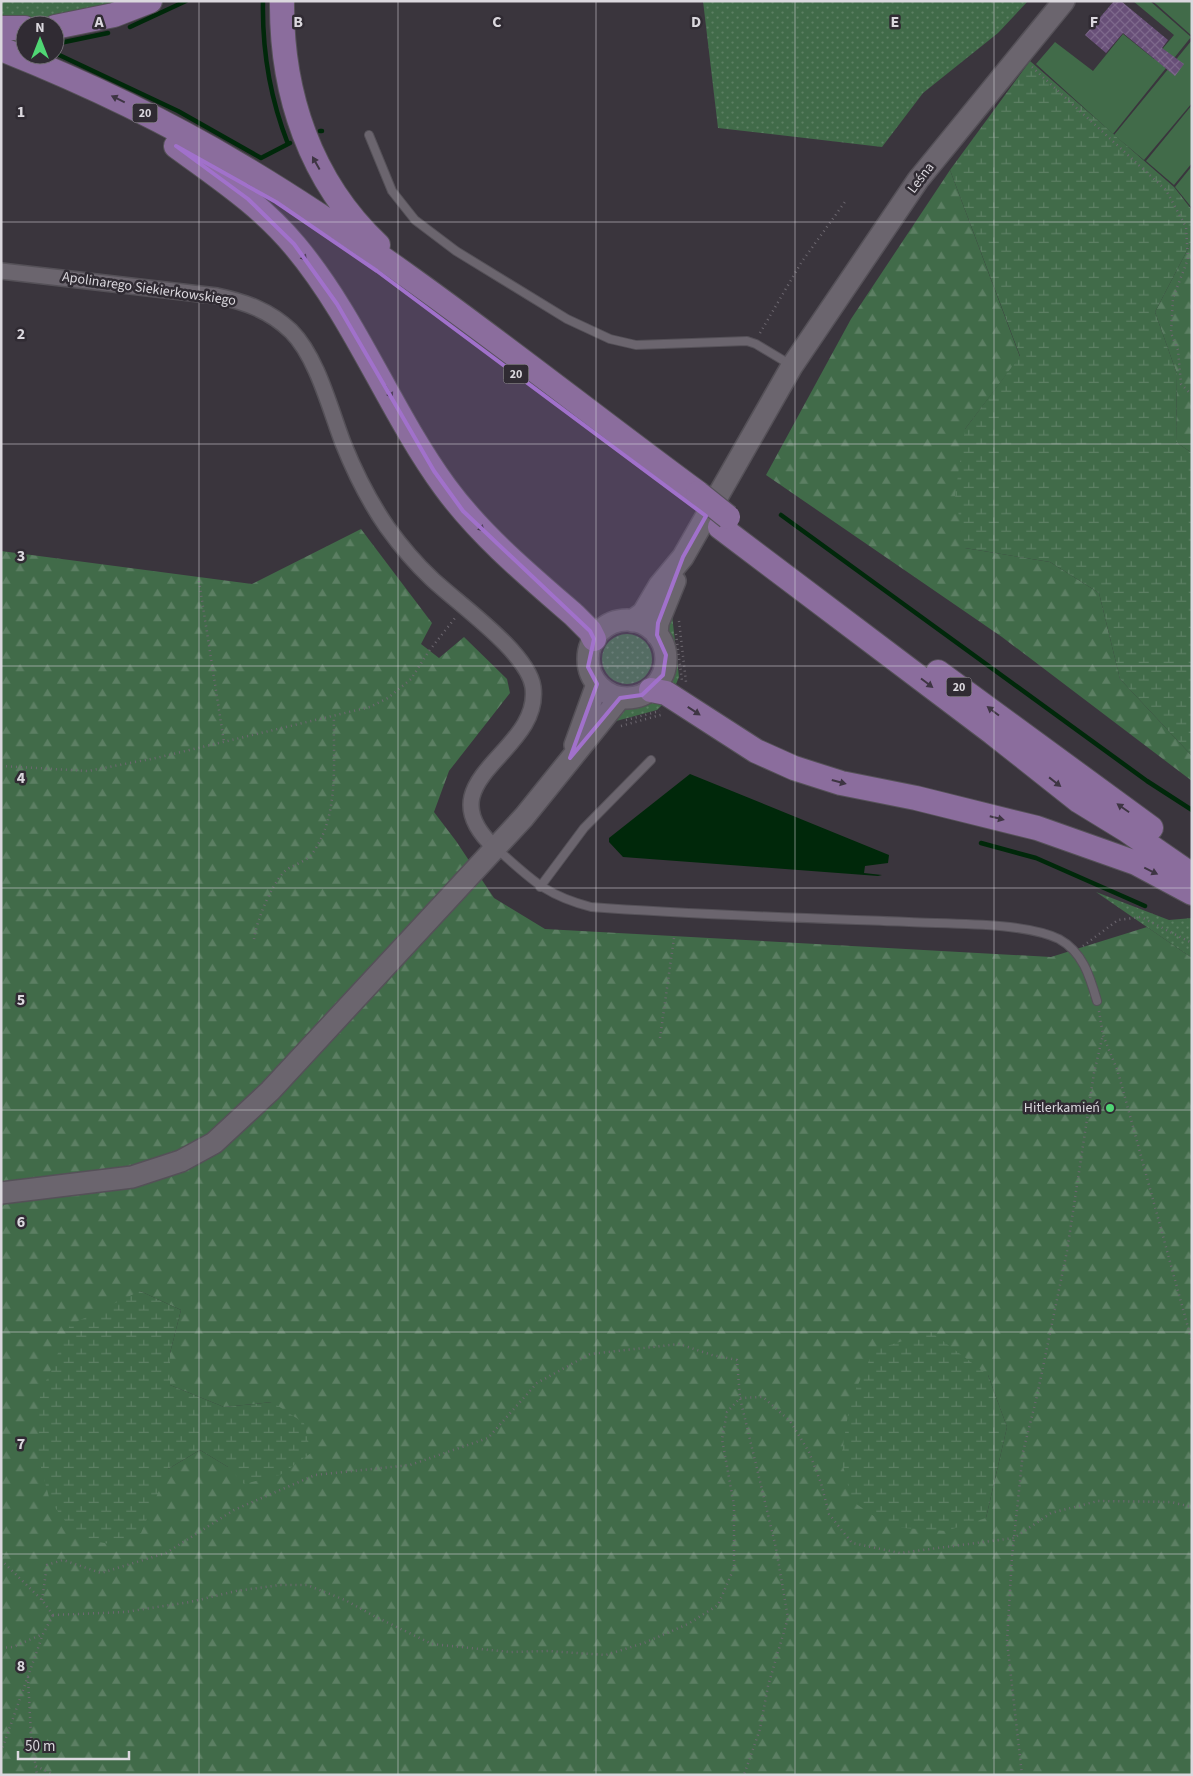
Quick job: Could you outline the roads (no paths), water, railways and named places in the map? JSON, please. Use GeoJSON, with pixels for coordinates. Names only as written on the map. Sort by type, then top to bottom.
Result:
{"type":"FeatureCollection","features":[{"type":"Feature","properties":{"kind":"main road"},"geometry":{"type":"LineString","coordinates":[[65,25],[114,15],[150,1]]}},
{"type":"Feature","properties":{"kind":"main road"},"geometry":{"type":"LineString","coordinates":[[282,1],[282,34],[289,90],[299,124],[312,156],[342,204],[362,229],[422,286]]}},
{"type":"Feature","properties":{"kind":"main road"},"geometry":{"type":"LineString","coordinates":[[1,28],[15,28]]}},
{"type":"Feature","properties":{"kind":"main road","name":"20"},"geometry":{"type":"LineString","coordinates":[[1,49],[114,98],[198,141],[282,192],[422,286],[1079,801],[1128,831],[1192,875]]}},
{"type":"Feature","properties":{"kind":"main road","name":"20"},"geometry":{"type":"LineString","coordinates":[[1,66],[83,100],[233,175],[370,266],[694,499]]}},
{"type":"Feature","properties":{"kind":"main road"},"geometry":{"type":"LineString","coordinates":[[176,146],[248,199],[270,218],[294,244],[337,304],[407,426],[463,511],[590,631],[594,639]]}},
{"type":"Feature","properties":{"kind":"main road","name":"20"},"geometry":{"type":"LineString","coordinates":[[724,522],[983,704],[1088,784],[1192,856]]}},
{"type":"Feature","properties":{"kind":"main road"},"geometry":{"type":"LineString","coordinates":[[650,690],[666,693],[756,751],[794,768],[841,783],[924,800],[1037,828],[1136,863],[1192,894]]}},
{"type":"Feature","properties":{"kind":"street","name":"Leśna"},"geometry":{"type":"LineString","coordinates":[[683,557],[792,366],[918,180],[1064,1]]}},
{"type":"Feature","properties":{"kind":"street","name":"Apolinarego Siekierkowskiego"},"geometry":{"type":"LineString","coordinates":[[1,271],[217,296],[251,305],[273,317],[291,332],[310,358],[359,480],[380,516],[412,558],[463,608],[508,646],[520,660],[533,687],[532,708],[527,722],[482,775],[472,798],[474,822],[482,835],[496,848]]}},
{"type":"Feature","properties":{"kind":"street"},"geometry":{"type":"LineString","coordinates":[[632,621],[642,612],[659,586],[683,557]]}},
{"type":"Feature","properties":{"kind":"street"},"geometry":{"type":"LineString","coordinates":[[657,635],[658,623],[683,557]]}},
{"type":"Feature","properties":{"kind":"street"},"geometry":{"type":"LineString","coordinates":[[620,621],[632,621],[643,625],[657,635],[663,645],[665,665],[660,679],[650,690],[633,698],[620,698],[604,691],[597,684],[590,673],[588,660],[594,639],[607,626],[620,621]]}},
{"type":"Feature","properties":{"kind":"street"},"geometry":{"type":"LineString","coordinates":[[570,758],[597,684]]}},
{"type":"Feature","properties":{"kind":"street"},"geometry":{"type":"LineString","coordinates":[[1,1193],[132,1177],[181,1161],[214,1143],[270,1091],[496,848],[540,798],[570,758],[597,728],[620,698]]}},
{"type":"Feature","properties":{"kind":"lane"},"geometry":{"type":"LineString","coordinates":[[369,135],[392,191],[414,220],[456,251],[568,319],[610,339],[636,345],[729,340],[756,344],[792,366]]}},
{"type":"Feature","properties":{"kind":"lane"},"geometry":{"type":"LineString","coordinates":[[540,887],[584,828],[651,760]]}},
{"type":"Feature","properties":{"kind":"lane"},"geometry":{"type":"LineString","coordinates":[[496,848],[540,887],[562,900],[591,907],[951,924],[1036,931],[1059,940],[1076,951],[1089,973],[1098,1001]]}},
{"type":"Feature","properties":{"kind":"waterway"},"geometry":{"type":"LineString","coordinates":[[130,27],[186,1]]}},
{"type":"Feature","properties":{"kind":"waterway"},"geometry":{"type":"LineString","coordinates":[[263,1],[264,38],[268,74],[276,109],[288,144]]}},
{"type":"Feature","properties":{"kind":"waterway"},"geometry":{"type":"LineString","coordinates":[[65,42],[108,33]]}},
{"type":"Feature","properties":{"kind":"waterway"},"geometry":{"type":"LineString","coordinates":[[65,58],[178,111],[261,158],[290,143]]}},
{"type":"Feature","properties":{"kind":"waterway"},"geometry":{"type":"LineString","coordinates":[[781,515],[1147,781],[1192,810]]}},
{"type":"Feature","properties":{"kind":"waterway"},"geometry":{"type":"LineString","coordinates":[[981,843],[1036,858],[1145,906]]}},
{"type":"Feature","properties":{"kind":"place","name":"Hitlerkamień"},"geometry":{"type":"Point","coordinates":[1110,1108]}}]}
